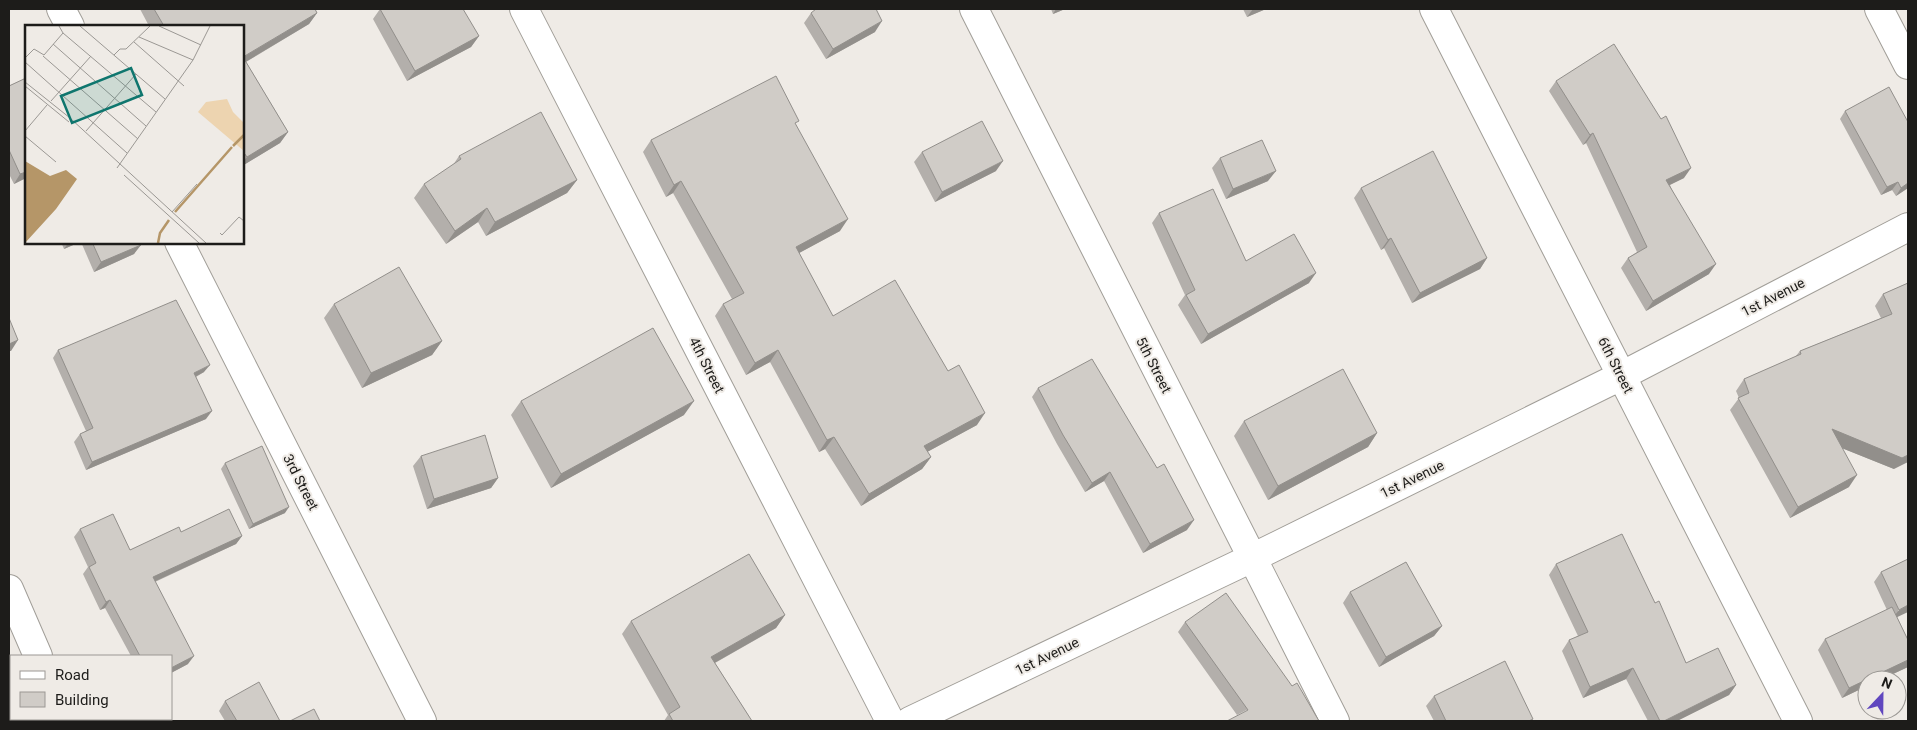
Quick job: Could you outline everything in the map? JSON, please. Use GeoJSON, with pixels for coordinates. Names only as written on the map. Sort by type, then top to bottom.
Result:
{"type":"FeatureCollection","features":[{"type":"Feature","properties":{"kind":"main road"},"geometry":{"type":"LineString","coordinates":[[61,9],[69,25]]}},
{"type":"Feature","properties":{"kind":"main road","name":"4th Street"},"geometry":{"type":"LineString","coordinates":[[524,9],[890,721]]}},
{"type":"Feature","properties":{"kind":"main road","name":"5th Street"},"geometry":{"type":"LineString","coordinates":[[974,9],[1335,721]]}},
{"type":"Feature","properties":{"kind":"main road","name":"6th Street"},"geometry":{"type":"LineString","coordinates":[[1434,9],[1798,721]]}},
{"type":"Feature","properties":{"kind":"main road"},"geometry":{"type":"LineString","coordinates":[[1879,9],[1908,65]]}},
{"type":"Feature","properties":{"kind":"main road","name":"1st Avenue"},"geometry":{"type":"LineString","coordinates":[[910,721],[1252,558],[1621,376],[1908,227]]}},
{"type":"Feature","properties":{"kind":"main road","name":"3rd Street"},"geometry":{"type":"LineString","coordinates":[[180,244],[422,721]]}},
{"type":"Feature","properties":{"kind":"main road"},"geometry":{"type":"LineString","coordinates":[[9,589],[33,645]]}},
{"type":"Feature","properties":{"kind":"main road"},"geometry":{"type":"LineString","coordinates":[[9,601],[33,645]]}},
{"type":"Feature","properties":{"kind":"building"},"geometry":{"type":"Polygon","coordinates":[[[154,9],[315,9],[317,13],[244,56],[244,25],[163,25],[154,9]]]}},
{"type":"Feature","properties":{"kind":"building"},"geometry":{"type":"Polygon","coordinates":[[[380,9],[463,9],[479,36],[415,71],[380,9]]]}},
{"type":"Feature","properties":{"kind":"building"},"geometry":{"type":"Polygon","coordinates":[[[816,9],[876,9],[882,21],[833,49],[811,13],[816,9]]]}},
{"type":"Feature","properties":{"kind":"building"},"geometry":{"type":"Polygon","coordinates":[[[1614,44],[1661,119],[1666,116],[1691,168],[1666,180],[1716,264],[1653,301],[1628,258],[1647,247],[1593,133],[1590,135],[1556,81],[1614,44]]]}},
{"type":"Feature","properties":{"kind":"building"},"geometry":{"type":"Polygon","coordinates":[[[244,59],[288,132],[247,157],[244,153],[244,59]]]}},
{"type":"Feature","properties":{"kind":"building"},"geometry":{"type":"Polygon","coordinates":[[[776,76],[799,121],[795,123],[848,219],[796,247],[833,316],[895,280],[948,371],[959,365],[985,413],[924,446],[931,457],[869,494],[834,437],[827,440],[778,350],[755,363],[723,304],[744,293],[681,181],[674,185],[651,140],[776,76]]]}},
{"type":"Feature","properties":{"kind":"building"},"geometry":{"type":"Polygon","coordinates":[[[25,78],[25,172],[20,174],[9,150],[9,86],[25,78]]]}},
{"type":"Feature","properties":{"kind":"building"},"geometry":{"type":"Polygon","coordinates":[[[1889,87],[1908,122],[1908,183],[1901,188],[1898,182],[1887,187],[1845,111],[1889,87]]]}},
{"type":"Feature","properties":{"kind":"building"},"geometry":{"type":"Polygon","coordinates":[[[541,112],[577,180],[495,222],[487,208],[455,231],[424,184],[461,159],[459,156],[541,112]]]}},
{"type":"Feature","properties":{"kind":"building"},"geometry":{"type":"Polygon","coordinates":[[[982,121],[1003,161],[942,192],[922,152],[982,121]]]}},
{"type":"Feature","properties":{"kind":"building"},"geometry":{"type":"Polygon","coordinates":[[[1262,140],[1276,171],[1233,189],[1220,158],[1262,140]]]}},
{"type":"Feature","properties":{"kind":"building"},"geometry":{"type":"Polygon","coordinates":[[[1433,151],[1487,258],[1420,293],[1391,238],[1388,240],[1361,188],[1433,151]]]}},
{"type":"Feature","properties":{"kind":"building"},"geometry":{"type":"Polygon","coordinates":[[[1213,189],[1246,261],[1294,234],[1316,273],[1208,334],[1186,295],[1195,290],[1159,213],[1213,189]]]}},
{"type":"Feature","properties":{"kind":"building"},"geometry":{"type":"Polygon","coordinates":[[[93,244],[141,244],[141,245],[101,262],[93,244]]]}},
{"type":"Feature","properties":{"kind":"building"},"geometry":{"type":"Polygon","coordinates":[[[399,267],[442,341],[371,373],[334,304],[399,267]]]}},
{"type":"Feature","properties":{"kind":"building"},"geometry":{"type":"Polygon","coordinates":[[[1908,283],[1908,455],[1902,458],[1832,429],[1857,475],[1798,507],[1738,398],[1749,393],[1744,379],[1801,354],[1800,351],[1892,314],[1883,294],[1908,283]]]}},
{"type":"Feature","properties":{"kind":"building"},"geometry":{"type":"Polygon","coordinates":[[[176,300],[210,365],[194,373],[212,411],[92,462],[80,434],[93,428],[58,350],[176,300]]]}},
{"type":"Feature","properties":{"kind":"building"},"geometry":{"type":"Polygon","coordinates":[[[9,318],[18,340],[9,344],[9,318]]]}},
{"type":"Feature","properties":{"kind":"building"},"geometry":{"type":"Polygon","coordinates":[[[653,328],[694,401],[561,474],[521,401],[653,328]]]}},
{"type":"Feature","properties":{"kind":"building"},"geometry":{"type":"Polygon","coordinates":[[[1092,359],[1157,468],[1164,464],[1194,520],[1150,544],[1110,472],[1092,483],[1038,388],[1092,359]]]}},
{"type":"Feature","properties":{"kind":"building"},"geometry":{"type":"Polygon","coordinates":[[[1343,369],[1377,433],[1278,486],[1244,421],[1343,369]]]}},
{"type":"Feature","properties":{"kind":"building"},"geometry":{"type":"Polygon","coordinates":[[[485,435],[498,478],[434,499],[421,456],[485,435]]]}},
{"type":"Feature","properties":{"kind":"building"},"geometry":{"type":"Polygon","coordinates":[[[262,446],[289,507],[253,524],[225,463],[262,446]]]}},
{"type":"Feature","properties":{"kind":"building"},"geometry":{"type":"Polygon","coordinates":[[[229,509],[242,536],[153,577],[194,656],[172,667],[172,655],[139,655],[110,600],[106,602],[89,567],[96,563],[80,529],[113,514],[130,550],[179,527],[181,532],[229,509]]]}},
{"type":"Feature","properties":{"kind":"building"},"geometry":{"type":"Polygon","coordinates":[[[1622,534],[1655,603],[1659,601],[1686,663],[1718,648],[1736,685],[1664,721],[1660,721],[1633,668],[1590,687],[1569,640],[1588,632],[1556,564],[1622,534]]]}},
{"type":"Feature","properties":{"kind":"building"},"geometry":{"type":"Polygon","coordinates":[[[749,554],[785,615],[711,657],[752,721],[673,721],[669,714],[680,707],[631,621],[749,554]]]}},
{"type":"Feature","properties":{"kind":"building"},"geometry":{"type":"Polygon","coordinates":[[[1908,559],[1908,605],[1899,610],[1881,572],[1908,559]]]}},
{"type":"Feature","properties":{"kind":"building"},"geometry":{"type":"Polygon","coordinates":[[[1406,562],[1442,626],[1386,657],[1350,592],[1406,562]]]}},
{"type":"Feature","properties":{"kind":"building"},"geometry":{"type":"Polygon","coordinates":[[[1226,593],[1292,686],[1297,683],[1319,721],[1227,721],[1248,710],[1185,622],[1226,593]]]}},
{"type":"Feature","properties":{"kind":"building"},"geometry":{"type":"Polygon","coordinates":[[[1892,607],[1908,640],[1908,660],[1887,670],[1857,670],[1857,684],[1849,688],[1825,639],[1892,607]]]}},
{"type":"Feature","properties":{"kind":"building"},"geometry":{"type":"Polygon","coordinates":[[[1505,661],[1533,719],[1529,721],[1446,721],[1434,696],[1505,661]]]}},
{"type":"Feature","properties":{"kind":"building"},"geometry":{"type":"Polygon","coordinates":[[[259,682],[280,721],[237,721],[225,701],[259,682]]]}},
{"type":"Feature","properties":{"kind":"building"},"geometry":{"type":"Polygon","coordinates":[[[314,709],[320,721],[290,721],[314,709]]]}}]}
